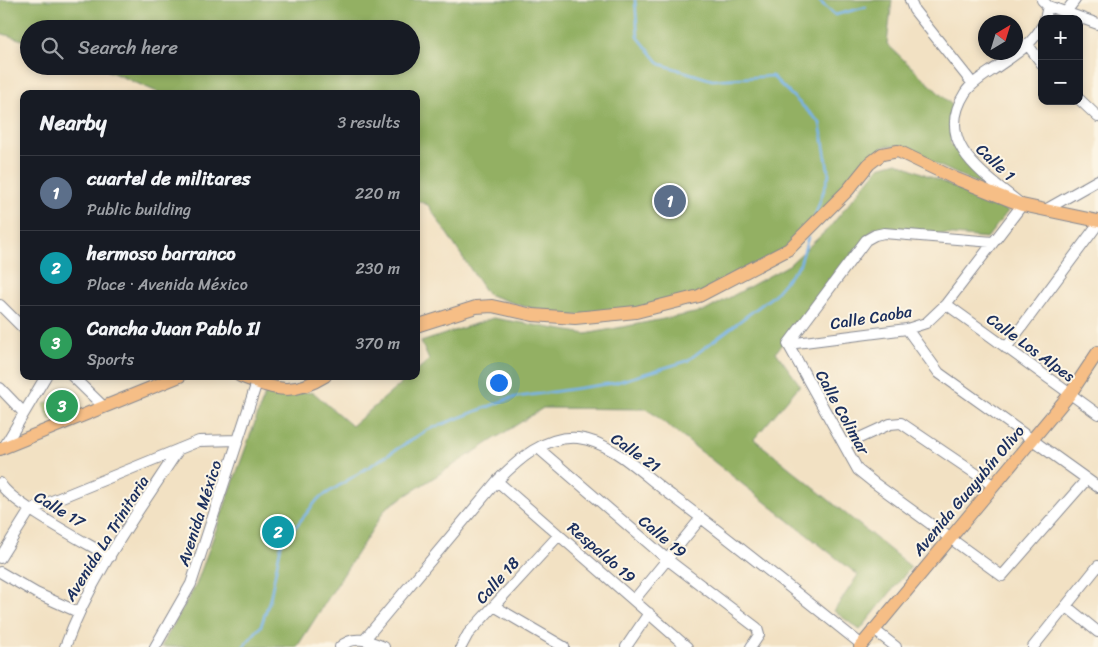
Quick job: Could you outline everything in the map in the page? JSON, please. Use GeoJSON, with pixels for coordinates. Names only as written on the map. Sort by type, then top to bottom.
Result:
{"type":"FeatureCollection","features":[{"type":"Feature","properties":{"kind":"main road"},"geometry":{"type":"LineString","coordinates":[[420,325],[476,307],[492,306],[533,315],[575,318],[636,312],[699,296],[789,249],[869,164],[882,154],[898,151],[954,178],[1022,205],[1098,223]]}},
{"type":"Feature","properties":{"kind":"main road","name":"Avenida Guayubín Olivo"},"geometry":{"type":"LineString","coordinates":[[861,646],[1070,394],[1098,352]]}},
{"type":"Feature","properties":{"kind":"main road"},"geometry":{"type":"LineString","coordinates":[[2,448],[170,380]]}},
{"type":"Feature","properties":{"kind":"main road"},"geometry":{"type":"LineString","coordinates":[[252,380],[280,389],[295,390],[309,386],[319,380]]}},
{"type":"Feature","properties":{"kind":"street"},"geometry":{"type":"LineString","coordinates":[[910,0],[914,10],[973,84]]}},
{"type":"Feature","properties":{"kind":"street"},"geometry":{"type":"LineString","coordinates":[[1066,13],[1075,0]]}},
{"type":"Feature","properties":{"kind":"street"},"geometry":{"type":"LineString","coordinates":[[1045,3],[1066,13],[1098,24]]}},
{"type":"Feature","properties":{"kind":"street","name":"Calle 1"},"geometry":{"type":"LineString","coordinates":[[1022,205],[976,167],[958,142],[954,125],[956,112],[965,93],[973,84],[1028,45],[1038,33]]}},
{"type":"Feature","properties":{"kind":"street"},"geometry":{"type":"LineString","coordinates":[[1028,45],[1039,60]]}},
{"type":"Feature","properties":{"kind":"street"},"geometry":{"type":"LineString","coordinates":[[1083,103],[1098,117]]}},
{"type":"Feature","properties":{"kind":"street"},"geometry":{"type":"LineString","coordinates":[[1045,210],[1098,180]]}},
{"type":"Feature","properties":{"kind":"street","name":"Calle Caoba"},"geometry":{"type":"LineString","coordinates":[[788,344],[907,329],[926,323],[946,304],[1022,205]]}},
{"type":"Feature","properties":{"kind":"street"},"geometry":{"type":"LineString","coordinates":[[1006,348],[1098,223]]}},
{"type":"Feature","properties":{"kind":"street"},"geometry":{"type":"LineString","coordinates":[[788,344],[866,240],[875,235],[884,233],[993,242]]}},
{"type":"Feature","properties":{"kind":"street","name":"Calle Los Alpes"},"geometry":{"type":"LineString","coordinates":[[946,304],[1098,414]]}},
{"type":"Feature","properties":{"kind":"street"},"geometry":{"type":"LineString","coordinates":[[0,305],[20,325]]}},
{"type":"Feature","properties":{"kind":"street"},"geometry":{"type":"LineString","coordinates":[[907,329],[939,373],[1098,487]]}},
{"type":"Feature","properties":{"kind":"street","name":"Calle Colimar"},"geometry":{"type":"LineString","coordinates":[[788,344],[858,470],[1002,576],[1087,479]]}},
{"type":"Feature","properties":{"kind":"street"},"geometry":{"type":"LineString","coordinates":[[2,448],[43,380]]}},
{"type":"Feature","properties":{"kind":"street"},"geometry":{"type":"LineString","coordinates":[[76,380],[104,406]]}},
{"type":"Feature","properties":{"kind":"street","name":"Avenida México"},"geometry":{"type":"LineString","coordinates":[[155,647],[191,584],[258,382]]}},
{"type":"Feature","properties":{"kind":"street"},"geometry":{"type":"LineString","coordinates":[[0,388],[23,412]]}},
{"type":"Feature","properties":{"kind":"street"},"geometry":{"type":"LineString","coordinates":[[844,445],[890,424],[900,423],[994,486]]}},
{"type":"Feature","properties":{"kind":"street","name":"Calle 21"},"geometry":{"type":"LineString","coordinates":[[365,639],[497,481],[516,462],[538,448],[552,442],[576,438],[609,448],[701,518],[861,646]]}},
{"type":"Feature","properties":{"kind":"street"},"geometry":{"type":"LineString","coordinates":[[0,558],[30,510],[199,441],[238,440]]}},
{"type":"Feature","properties":{"kind":"street","name":"Avenida La Trinitaria"},"geometry":{"type":"LineString","coordinates":[[65,647],[78,612],[110,557],[179,448]]}},
{"type":"Feature","properties":{"kind":"street","name":"Calle 19"},"geometry":{"type":"LineString","coordinates":[[538,448],[668,560],[757,628],[759,635],[751,647]]}},
{"type":"Feature","properties":{"kind":"street","name":"Respaldo 19"},"geometry":{"type":"LineString","coordinates":[[497,481],[687,647]]}},
{"type":"Feature","properties":{"kind":"street","name":"Calle 17"},"geometry":{"type":"LineString","coordinates":[[0,483],[6,492],[30,510],[110,557]]}},
{"type":"Feature","properties":{"kind":"street"},"geometry":{"type":"LineString","coordinates":[[634,600],[701,518]]}},
{"type":"Feature","properties":{"kind":"street","name":"Calle 18"},"geometry":{"type":"LineString","coordinates":[[461,647],[468,634],[559,535]]}},
{"type":"Feature","properties":{"kind":"street"},"geometry":{"type":"LineString","coordinates":[[1033,647],[1098,566]]}},
{"type":"Feature","properties":{"kind":"street"},"geometry":{"type":"LineString","coordinates":[[0,572],[36,593],[78,612]]}},
{"type":"Feature","properties":{"kind":"street"},"geometry":{"type":"LineString","coordinates":[[494,606],[564,647]]}},
{"type":"Feature","properties":{"kind":"street"},"geometry":{"type":"LineString","coordinates":[[1066,606],[1098,632]]}},
{"type":"Feature","properties":{"kind":"street"},"geometry":{"type":"LineString","coordinates":[[626,647],[649,613]]}},
{"type":"Feature","properties":{"kind":"street"},"geometry":{"type":"LineString","coordinates":[[873,630],[896,647]]}},
{"type":"Feature","properties":{"kind":"street"},"geometry":{"type":"LineString","coordinates":[[340,647],[345,642],[365,639],[384,647]]}},
{"type":"Feature","properties":{"kind":"green space"},"geometry":{"type":"Polygon","coordinates":[[[0,0],[892,0],[887,44],[955,108],[950,143],[992,190],[929,161],[904,146],[885,146],[866,159],[821,218],[790,247],[700,294],[640,308],[572,316],[522,306],[487,294],[428,205],[420,202],[420,90],[153,90],[118,75],[420,75],[420,20],[20,20],[20,39],[0,33],[0,0]]]}},
{"type":"Feature","properties":{"kind":"green space"},"geometry":{"type":"Polygon","coordinates":[[[897,162],[1008,211],[987,238],[874,228],[776,352],[800,385],[754,439],[911,567],[860,630],[834,611],[858,575],[647,409],[543,408],[386,508],[297,647],[161,647],[196,585],[267,389],[314,393],[352,426],[405,380],[420,380],[420,368],[429,360],[421,342],[493,318],[586,334],[705,311],[789,265],[829,228],[879,167],[897,162]]]}},
{"type":"Feature","properties":{"kind":"green space"},"geometry":{"type":"Polygon","coordinates":[[[73,392],[80,409],[50,420],[44,404],[73,392]]]}},
{"type":"Feature","properties":{"kind":"waterway"},"geometry":{"type":"LineString","coordinates":[[635,0],[638,37],[660,64],[712,80],[772,76],[820,123],[829,175],[815,216]]}},
{"type":"Feature","properties":{"kind":"waterway"},"geometry":{"type":"LineString","coordinates":[[818,0],[835,15],[866,7]]}},
{"type":"Feature","properties":{"kind":"waterway"},"geometry":{"type":"LineString","coordinates":[[243,647],[261,626],[270,599],[281,545],[318,499],[427,430],[511,398],[614,383],[687,361],[773,296],[800,264],[808,238]]}},
{"type":"Feature","properties":{"kind":"place","name":"cuartel de militares"},"geometry":{"type":"Point","coordinates":[670,201]}},
{"type":"Feature","properties":{"kind":"place","name":"Cancha Juan Pablo II"},"geometry":{"type":"Point","coordinates":[62,406]}},
{"type":"Feature","properties":{"kind":"place","name":"hermoso barranco"},"geometry":{"type":"Point","coordinates":[278,532]}}]}
